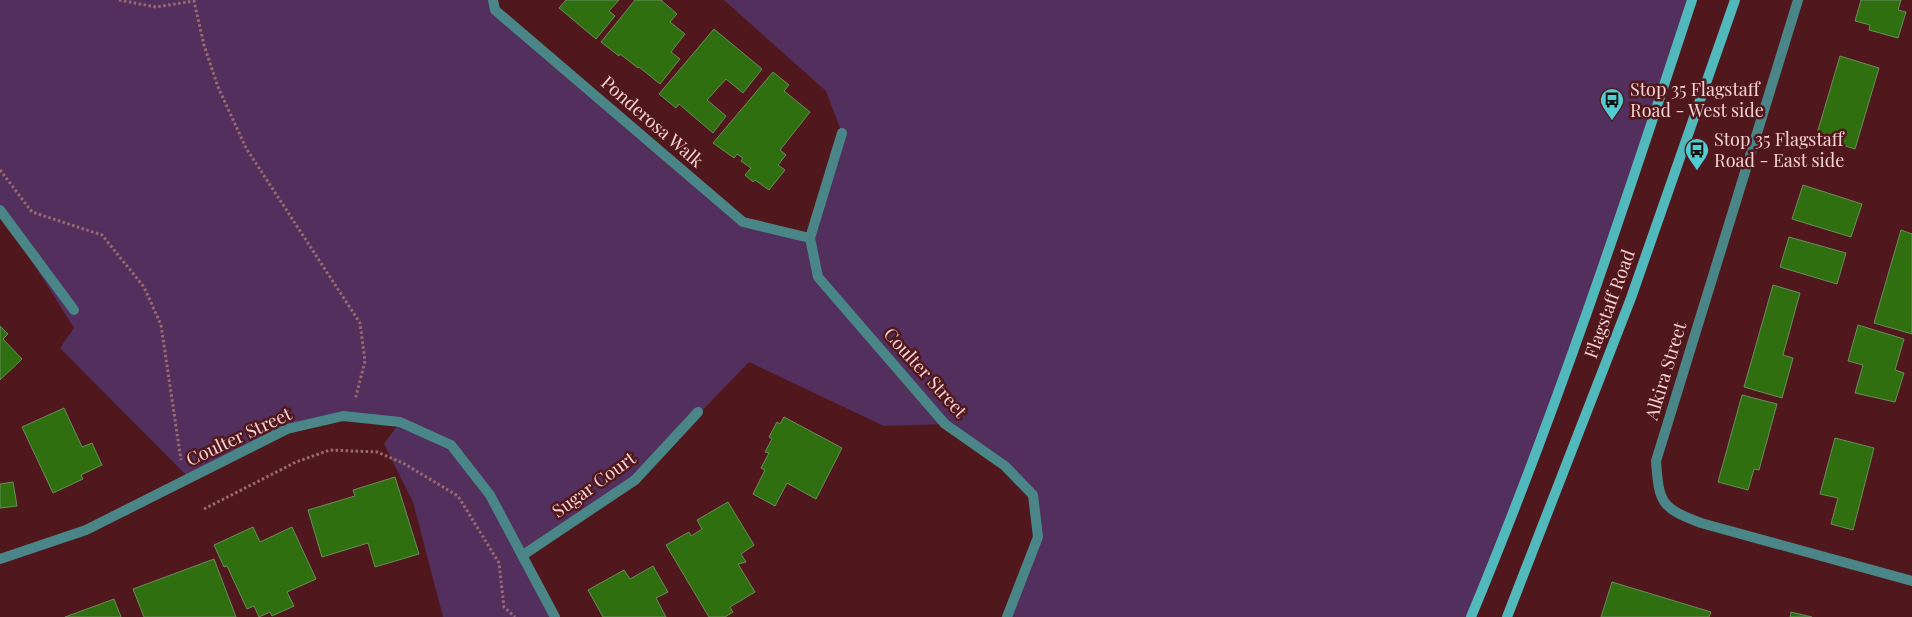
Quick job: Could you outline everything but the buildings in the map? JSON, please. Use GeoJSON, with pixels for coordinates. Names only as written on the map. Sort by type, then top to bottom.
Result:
{"type":"FeatureCollection","features":[{"type":"Feature","properties":{"kind":"main road","name":"Flagstaff Road"},"geometry":{"type":"LineString","coordinates":[[1471,617],[1524,484],[1605,265],[1692,0]]}},
{"type":"Feature","properties":{"kind":"main road","name":"Flagstaff Road"},"geometry":{"type":"LineString","coordinates":[[1507,617],[1631,298],[1735,0]]}},
{"type":"Feature","properties":{"kind":"street","name":"Ponderosa Walk"},"geometry":{"type":"LineString","coordinates":[[493,0],[495,10],[743,222],[810,238]]}},
{"type":"Feature","properties":{"kind":"street","name":"Alkira Street"},"geometry":{"type":"LineString","coordinates":[[1798,0],[1656,462],[1658,493],[1674,512],[1701,523],[1912,581]]}},
{"type":"Feature","properties":{"kind":"street","name":"Coulter Street"},"geometry":{"type":"LineString","coordinates":[[842,133],[810,238],[818,277],[945,424],[1005,466],[1033,495],[1038,537],[1007,617]]}},
{"type":"Feature","properties":{"kind":"street"},"geometry":{"type":"LineString","coordinates":[[0,210],[74,310]]}},
{"type":"Feature","properties":{"kind":"street","name":"Sugar Court"},"geometry":{"type":"LineString","coordinates":[[523,555],[634,480],[698,412]]}},
{"type":"Feature","properties":{"kind":"street","name":"Coulter Street"},"geometry":{"type":"LineString","coordinates":[[0,559],[86,530],[287,429],[344,416],[400,422],[450,445],[490,495],[555,617]]}},
{"type":"Feature","properties":{"kind":"path"},"geometry":{"type":"LineString","coordinates":[[120,0],[156,7],[194,1],[204,45],[218,87],[246,148],[360,323],[365,361],[355,399],[344,416]]}},
{"type":"Feature","properties":{"kind":"path"},"geometry":{"type":"LineString","coordinates":[[0,170],[32,212],[102,235],[144,287],[161,325],[182,464]]}},
{"type":"Feature","properties":{"kind":"path"},"geometry":{"type":"LineString","coordinates":[[204,509],[296,462],[330,450],[377,452],[403,463],[458,496],[499,563],[504,606],[515,617]]}},
{"type":"Feature","properties":{"kind":"shaded area"},"geometry":{"type":"Polygon","coordinates":[[[0,0],[493,0],[495,10],[743,222],[809,238],[842,133],[826,91],[724,0],[1692,0],[1605,265],[1471,617],[1007,617],[1038,537],[1033,495],[1005,466],[945,424],[884,426],[749,362],[635,480],[523,555],[555,617],[443,617],[413,502],[384,444],[400,422],[343,416],[287,429],[189,478],[60,348],[74,328],[0,210],[0,0]]]}},
{"type":"Feature","properties":{"kind":"place","name":"Stop 35 Flagstaff Road - West side"},"geometry":{"type":"Point","coordinates":[1612,121]}},
{"type":"Feature","properties":{"kind":"place","name":"Stop 35 Flagstaff Road - East side"},"geometry":{"type":"Point","coordinates":[1697,171]}}]}
